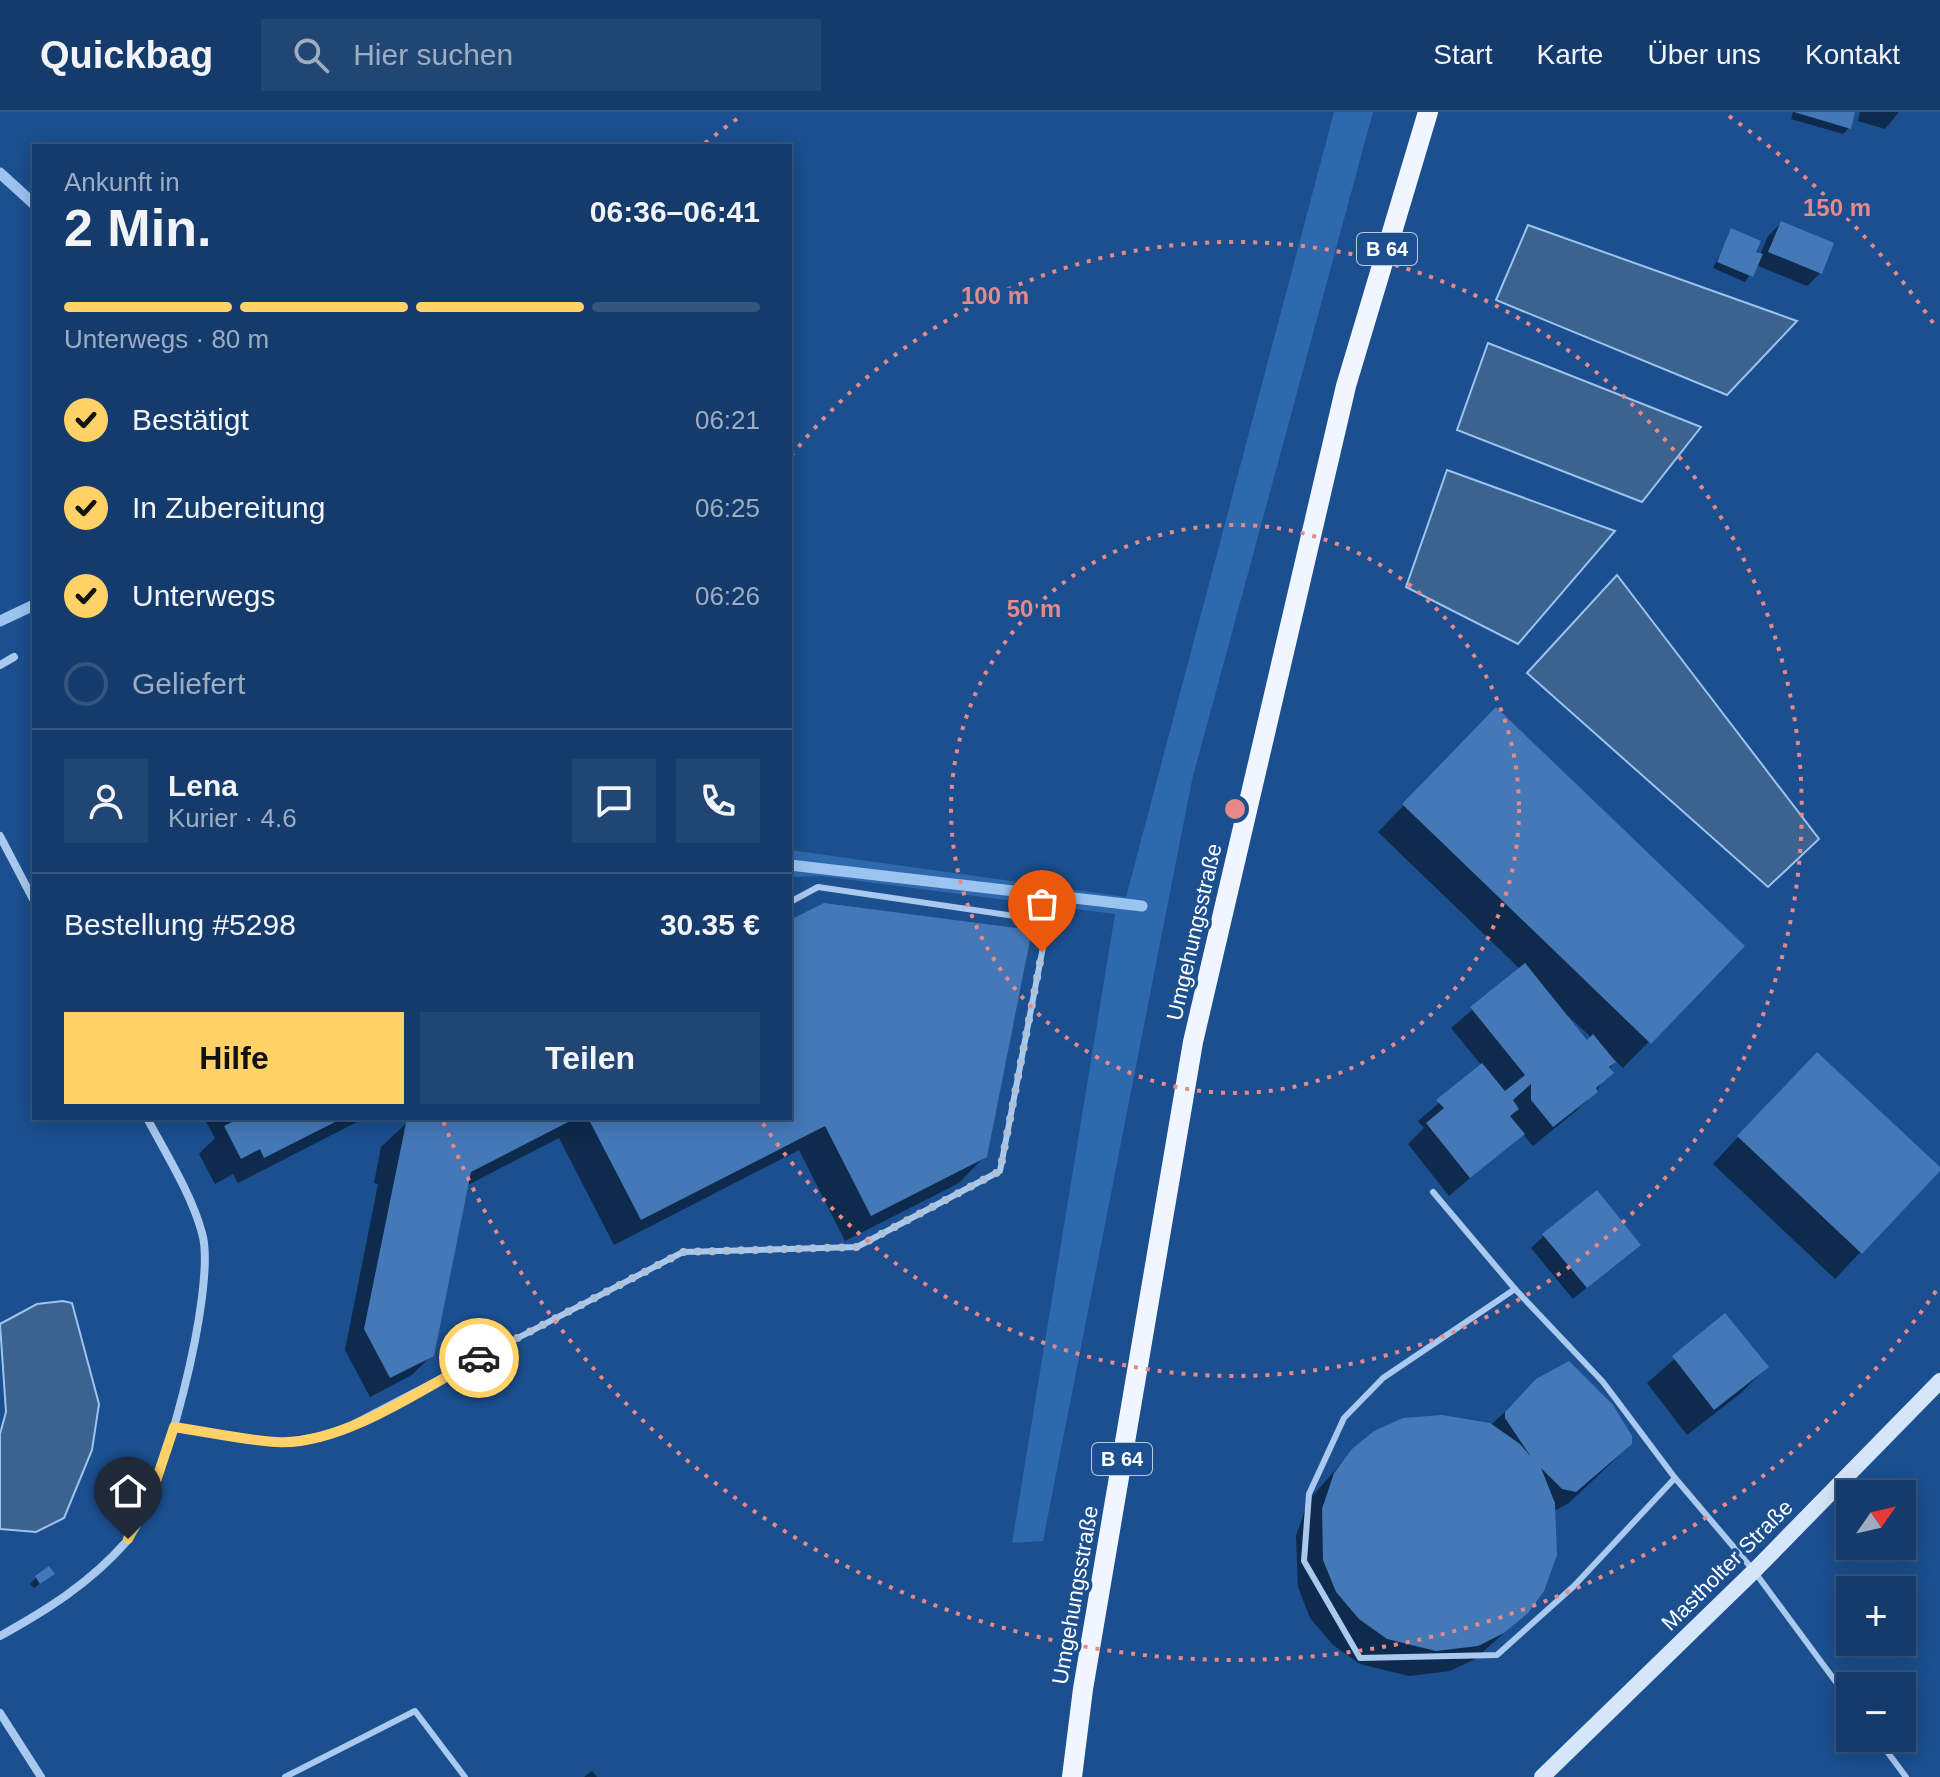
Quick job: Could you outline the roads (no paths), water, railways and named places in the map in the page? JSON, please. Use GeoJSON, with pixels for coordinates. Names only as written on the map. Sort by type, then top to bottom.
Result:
{"type":"FeatureCollection","features":[{"type":"Feature","properties":{"kind":"main road","name":"Umgehungsstraße"},"geometry":{"type":"LineString","coordinates":[[1072,1777],[1085,1674],[1193,1042],[1346,386],[1428,112]]}},
{"type":"Feature","properties":{"kind":"street"},"geometry":{"type":"LineString","coordinates":[[0,665],[14,657]]}},
{"type":"Feature","properties":{"kind":"street"},"geometry":{"type":"LineString","coordinates":[[0,836],[32,897]]}},
{"type":"Feature","properties":{"kind":"street"},"geometry":{"type":"LineString","coordinates":[[0,1636],[85,1584],[128,1539],[155,1484],[174,1427],[203,1291],[203,1235],[148,1120]]}},
{"type":"Feature","properties":{"kind":"street","name":"Mastholter Straße"},"geometry":{"type":"LineString","coordinates":[[1542,1777],[1754,1571],[1940,1381]]}},
{"type":"Feature","properties":{"kind":"street"},"geometry":{"type":"LineString","coordinates":[[0,1713],[41,1777]]}},
{"type":"Feature","properties":{"kind":"lane"},"geometry":{"type":"LineString","coordinates":[[174,1427],[279,1443],[337,1432],[683,1252],[857,1247],[1000,1171],[1048,921],[818,887],[792,901]]}},
{"type":"Feature","properties":{"kind":"lane"},"geometry":{"type":"LineString","coordinates":[[1433,1192],[1515,1289],[1603,1382],[1675,1478],[1754,1571],[1836,1682]]}},
{"type":"Feature","properties":{"kind":"lane"},"geometry":{"type":"LineString","coordinates":[[1515,1289],[1383,1378],[1344,1418],[1309,1494],[1304,1561],[1360,1658],[1497,1655],[1574,1586],[1675,1478]]}},
{"type":"Feature","properties":{"kind":"lane"},"geometry":{"type":"LineString","coordinates":[[285,1777],[415,1711],[465,1777]]}},
{"type":"Feature","properties":{"kind":"lane"},"geometry":{"type":"LineString","coordinates":[[1887,1752],[1906,1777]]}},
{"type":"Feature","properties":{"kind":"waterway"},"geometry":{"type":"LineString","coordinates":[[0,173],[32,202]]}},
{"type":"Feature","properties":{"kind":"waterway"},"geometry":{"type":"LineString","coordinates":[[0,621],[32,606]]}},
{"type":"Feature","properties":{"kind":"waterway"},"geometry":{"type":"LineString","coordinates":[[792,865],[1142,906]]}}]}
